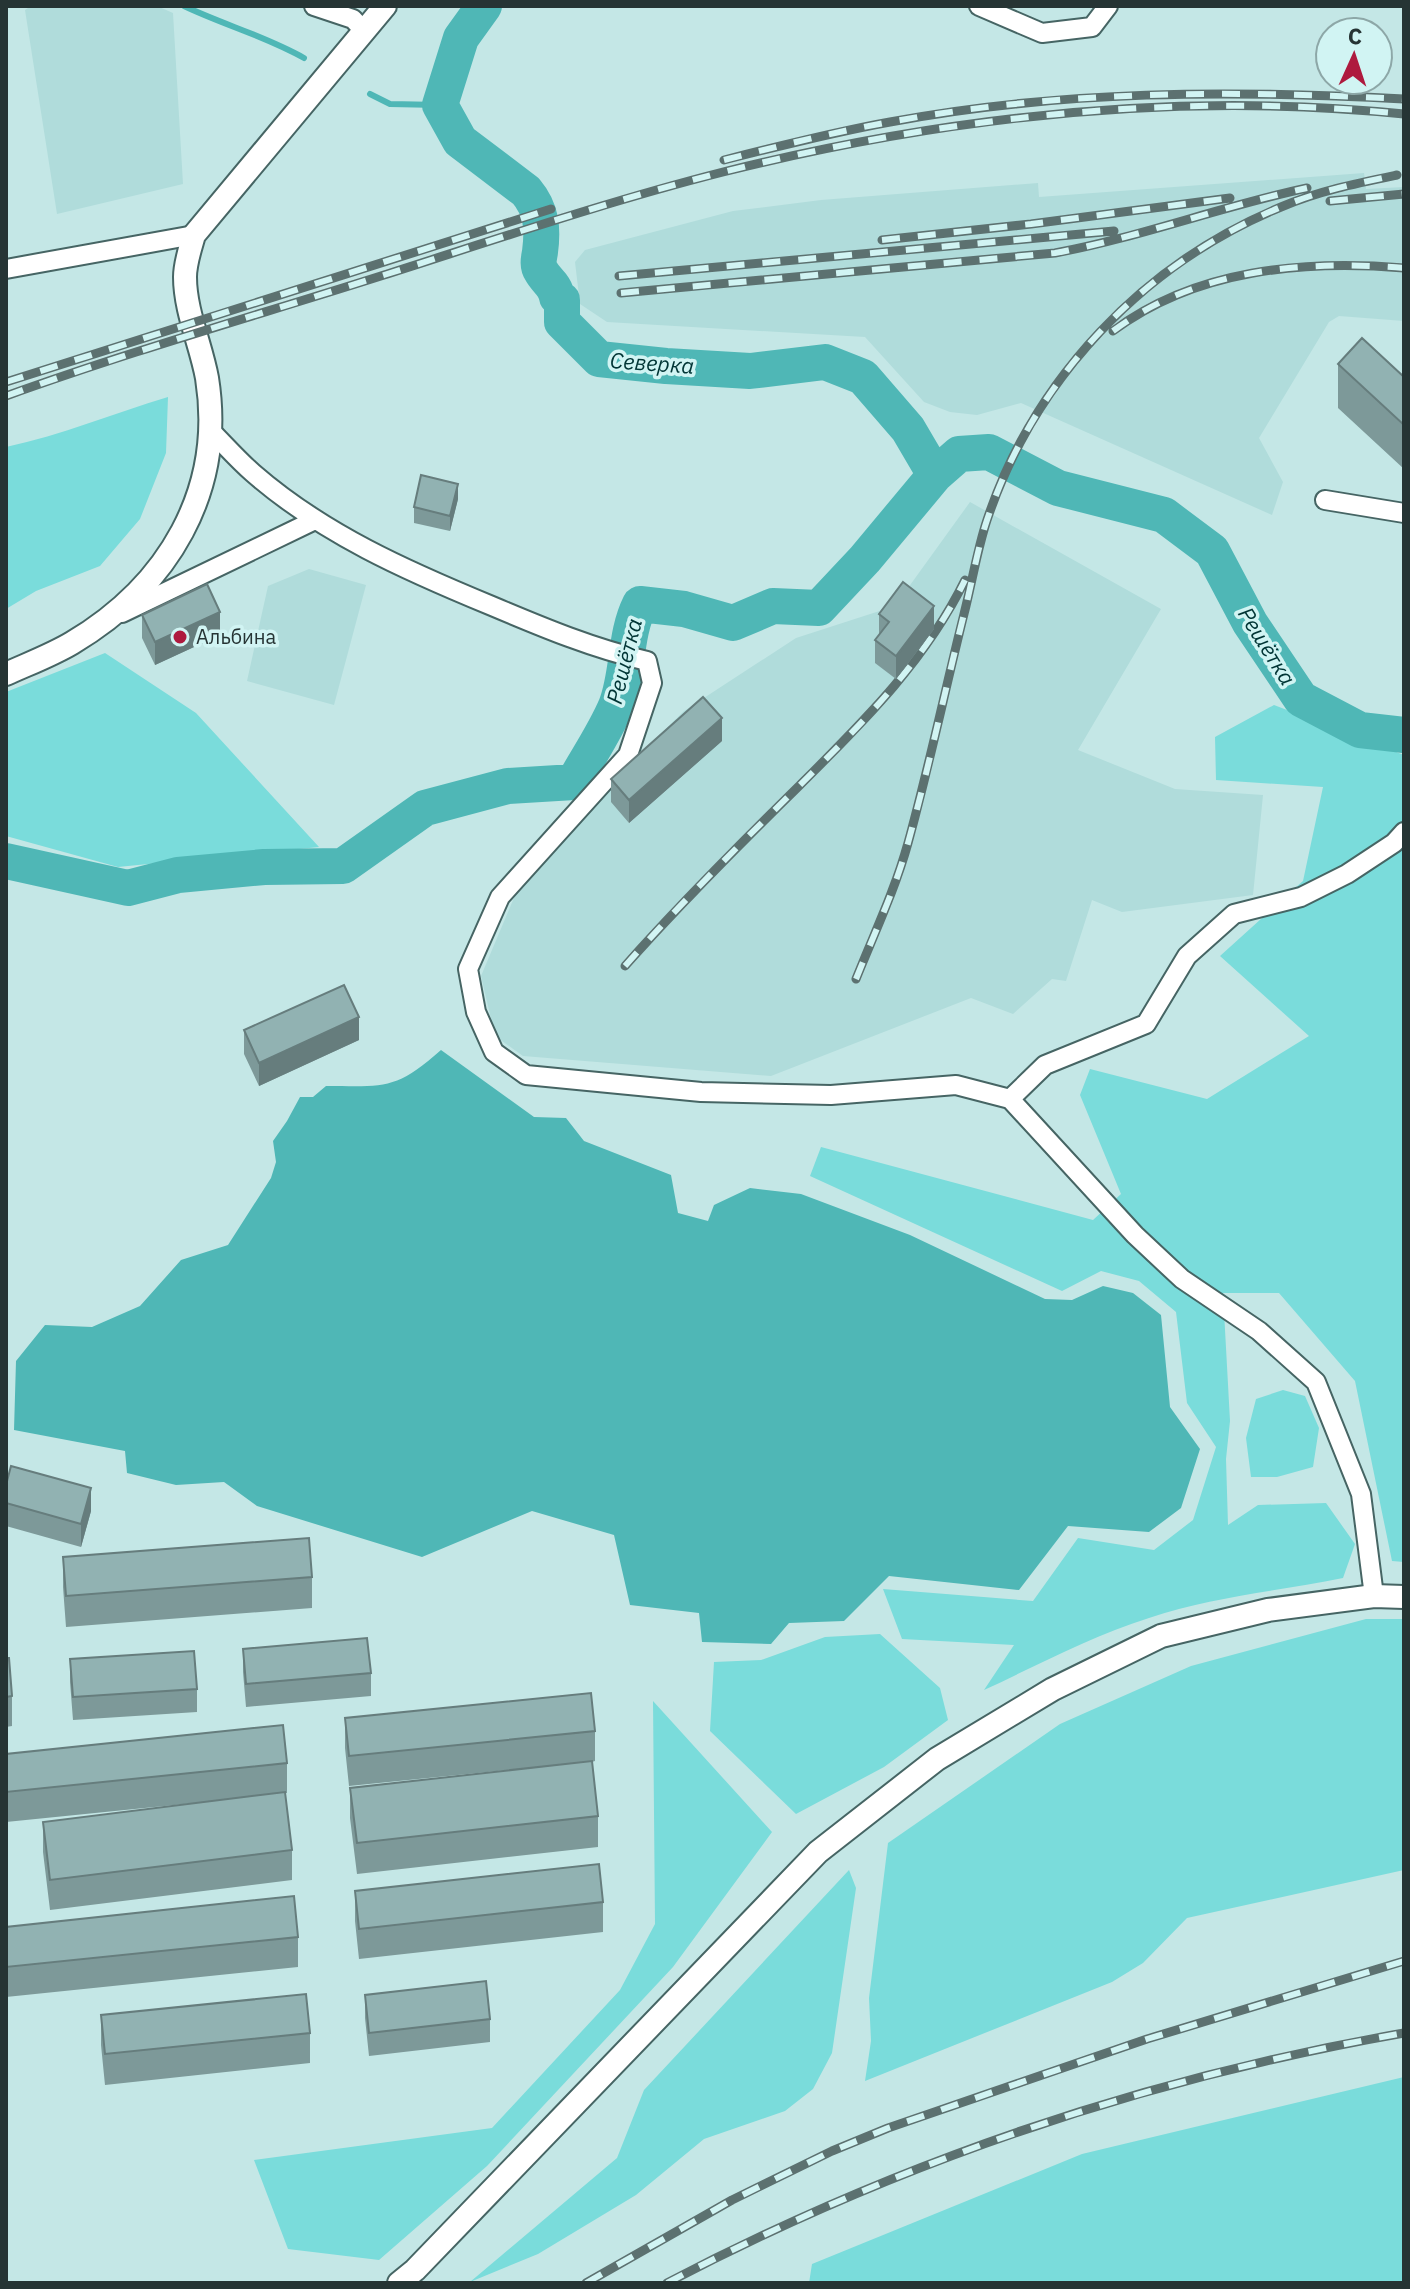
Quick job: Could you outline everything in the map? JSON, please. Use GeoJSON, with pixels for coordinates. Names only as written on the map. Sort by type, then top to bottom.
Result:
{"type":"FeatureCollection","features":[{"type":"Feature","properties":{"kind":"street"},"geometry":{"type":"LineString","coordinates":[[314,6],[353,19],[365,32]]}},
{"type":"Feature","properties":{"kind":"street"},"geometry":{"type":"LineString","coordinates":[[6,674],[71,644],[105,621],[138,595],[177,545],[205,466],[210,430],[207,381],[186,286],[188,256],[194,235],[385,6]]}},
{"type":"Feature","properties":{"kind":"street"},"geometry":{"type":"LineString","coordinates":[[979,6],[1042,33],[1092,27],[1108,6]]}},
{"type":"Feature","properties":{"kind":"street"},"geometry":{"type":"LineString","coordinates":[[6,269],[194,235]]}},
{"type":"Feature","properties":{"kind":"street"},"geometry":{"type":"LineString","coordinates":[[210,430],[253,472],[315,520],[406,570],[596,649],[647,661],[652,683],[628,755],[500,897],[468,969],[476,1012],[494,1052],[526,1075],[701,1092],[831,1095],[956,1085],[1010,1099],[1135,1235],[1182,1279],[1259,1331],[1316,1382],[1361,1494],[1374,1596]]}},
{"type":"Feature","properties":{"kind":"street"},"geometry":{"type":"LineString","coordinates":[[1325,500],[1404,513]]}},
{"type":"Feature","properties":{"kind":"street"},"geometry":{"type":"LineString","coordinates":[[105,621],[315,520]]}},
{"type":"Feature","properties":{"kind":"street"},"geometry":{"type":"LineString","coordinates":[[1010,1099],[1045,1065],[1146,1024],[1187,956],[1234,914],[1301,897],[1347,874],[1394,843],[1404,832]]}},
{"type":"Feature","properties":{"kind":"street"},"geometry":{"type":"LineString","coordinates":[[399,2283],[415,2270],[818,1852],[937,1759],[1053,1689],[1161,1636],[1268,1610],[1374,1596],[1404,1597]]}},
{"type":"Feature","properties":{"kind":"shaded area"},"geometry":{"type":"Polygon","coordinates":[[[31,6],[157,6],[173,13],[183,184],[57,214],[25,10],[31,6]]]}},
{"type":"Feature","properties":{"kind":"shaded area"},"geometry":{"type":"Polygon","coordinates":[[[1364,173],[1366,189],[1404,187],[1404,321],[1339,316],[1329,322],[1259,438],[1283,482],[1272,515],[1021,403],[977,415],[950,412],[924,402],[865,337],[607,322],[580,304],[575,262],[585,250],[733,211],[821,200],[1038,183],[1039,197],[1364,173]]]}},
{"type":"Feature","properties":{"kind":"shaded area"},"geometry":{"type":"Polygon","coordinates":[[[168,397],[166,453],[140,519],[100,566],[36,591],[6,609],[6,447],[168,397]]]}},
{"type":"Feature","properties":{"kind":"shaded area"},"geometry":{"type":"Polygon","coordinates":[[[970,502],[1161,609],[1078,750],[1175,789],[1263,795],[1253,895],[1122,912],[1092,900],[1066,981],[1052,979],[1013,1014],[971,998],[771,1076],[523,1056],[495,1036],[481,976],[516,893],[578,815],[684,711],[796,638],[895,606],[970,502]]]}},
{"type":"Feature","properties":{"kind":"shaded area"},"geometry":{"type":"Polygon","coordinates":[[[309,569],[366,585],[334,705],[247,681],[268,586],[309,569]]]}},
{"type":"Feature","properties":{"kind":"shaded area"},"geometry":{"type":"Polygon","coordinates":[[[105,653],[196,713],[319,847],[118,867],[6,836],[6,692],[105,653]]]}},
{"type":"Feature","properties":{"kind":"shaded area"},"geometry":{"type":"Polygon","coordinates":[[[1274,705],[1404,755],[1404,1562],[1392,1561],[1355,1381],[1279,1293],[1223,1293],[1230,1421],[1226,1459],[1228,1525],[1258,1505],[1326,1503],[1355,1544],[1343,1578],[1221,1600],[1149,1618],[1086,1642],[984,1690],[1014,1645],[902,1639],[883,1589],[1033,1601],[1078,1538],[1154,1550],[1193,1520],[1216,1447],[1187,1403],[1176,1312],[1139,1281],[1101,1271],[1062,1291],[810,1176],[821,1147],[1093,1220],[1121,1194],[1080,1095],[1090,1069],[1207,1099],[1309,1036],[1220,956],[1303,881],[1323,787],[1216,780],[1215,737],[1274,705]]]}},
{"type":"Feature","properties":{"kind":"shaded area"},"geometry":{"type":"Polygon","coordinates":[[[441,1050],[534,1117],[566,1118],[584,1141],[671,1175],[678,1213],[708,1221],[714,1205],[750,1188],[801,1194],[910,1235],[1045,1299],[1072,1300],[1103,1286],[1133,1293],[1161,1315],[1170,1407],[1200,1449],[1181,1508],[1149,1532],[1068,1526],[1019,1590],[889,1576],[844,1621],[789,1623],[771,1644],[702,1642],[699,1613],[630,1605],[614,1535],[532,1511],[422,1557],[257,1506],[224,1482],[176,1485],[127,1473],[125,1451],[14,1430],[16,1361],[45,1325],[92,1327],[140,1306],[181,1260],[228,1245],[271,1178],[276,1162],[273,1141],[300,1097],[313,1097],[326,1086],[376,1085],[400,1079],[441,1050]]]}},
{"type":"Feature","properties":{"kind":"shaded area"},"geometry":{"type":"Polygon","coordinates":[[[1283,1390],[1305,1396],[1319,1428],[1313,1467],[1277,1477],[1251,1477],[1246,1438],[1256,1399],[1283,1390]]]}},
{"type":"Feature","properties":{"kind":"shaded area"},"geometry":{"type":"Polygon","coordinates":[[[1366,1619],[1404,1619],[1404,1870],[1187,1918],[1143,1963],[1112,1982],[865,2081],[871,2041],[869,1998],[888,1843],[1060,1724],[1191,1666],[1366,1619]]]}},
{"type":"Feature","properties":{"kind":"shaded area"},"geometry":{"type":"Polygon","coordinates":[[[880,1634],[940,1688],[948,1720],[884,1767],[796,1814],[710,1731],[714,1662],[761,1660],[825,1637],[880,1634]]]}},
{"type":"Feature","properties":{"kind":"shaded area"},"geometry":{"type":"Polygon","coordinates":[[[653,1701],[772,1832],[673,1967],[487,2166],[379,2260],[288,2249],[254,2160],[492,2128],[620,1990],[655,1924],[653,1701]]]}},
{"type":"Feature","properties":{"kind":"shaded area"},"geometry":{"type":"Polygon","coordinates":[[[849,1870],[856,1888],[832,2053],[813,2089],[785,2111],[704,2139],[636,2195],[538,2254],[470,2282],[617,2158],[644,2090],[849,1870]]]}},
{"type":"Feature","properties":{"kind":"shaded area"},"geometry":{"type":"Polygon","coordinates":[[[1404,2077],[1404,2283],[809,2283],[812,2264],[1082,2154],[1404,2077]]]}},
{"type":"Feature","properties":{"kind":"building"},"geometry":{"type":"Polygon","coordinates":[[[1362,338],[1404,377],[1404,425],[1338,364],[1362,338]]]}},
{"type":"Feature","properties":{"kind":"building"},"geometry":{"type":"Polygon","coordinates":[[[421,475],[458,484],[450,516],[414,507],[421,475]]]}},
{"type":"Feature","properties":{"kind":"building"},"geometry":{"type":"Polygon","coordinates":[[[903,582],[934,606],[896,656],[875,640],[889,622],[879,614],[903,582]]]}},
{"type":"Feature","properties":{"kind":"building"},"geometry":{"type":"Polygon","coordinates":[[[207,584],[220,612],[155,642],[142,615],[207,584]]]}},
{"type":"Feature","properties":{"kind":"building"},"geometry":{"type":"Polygon","coordinates":[[[703,697],[722,718],[629,800],[611,779],[703,697]]]}},
{"type":"Feature","properties":{"kind":"building"},"geometry":{"type":"Polygon","coordinates":[[[344,985],[359,1017],[259,1063],[244,1030],[344,985]]]}},
{"type":"Feature","properties":{"kind":"building"},"geometry":{"type":"Polygon","coordinates":[[[11,1466],[91,1488],[81,1524],[6,1503],[6,1485],[11,1466]]]}},
{"type":"Feature","properties":{"kind":"building"},"geometry":{"type":"Polygon","coordinates":[[[309,1538],[312,1577],[66,1596],[63,1557],[309,1538]]]}},
{"type":"Feature","properties":{"kind":"building"},"geometry":{"type":"Polygon","coordinates":[[[367,1638],[371,1673],[246,1684],[243,1649],[367,1638]]]}},
{"type":"Feature","properties":{"kind":"building"},"geometry":{"type":"Polygon","coordinates":[[[194,1651],[197,1689],[73,1697],[70,1659],[194,1651]]]}},
{"type":"Feature","properties":{"kind":"building"},"geometry":{"type":"Polygon","coordinates":[[[6,1658],[9,1658],[12,1696],[6,1697],[6,1658]]]}},
{"type":"Feature","properties":{"kind":"building"},"geometry":{"type":"Polygon","coordinates":[[[591,1693],[595,1731],[349,1756],[345,1718],[591,1693]]]}},
{"type":"Feature","properties":{"kind":"building"},"geometry":{"type":"Polygon","coordinates":[[[283,1725],[287,1763],[6,1792],[6,1754],[283,1725]]]}},
{"type":"Feature","properties":{"kind":"building"},"geometry":{"type":"Polygon","coordinates":[[[592,1761],[598,1816],[357,1843],[350,1788],[592,1761]]]}},
{"type":"Feature","properties":{"kind":"building"},"geometry":{"type":"Polygon","coordinates":[[[285,1792],[292,1850],[50,1880],[43,1822],[285,1792]]]}},
{"type":"Feature","properties":{"kind":"building"},"geometry":{"type":"Polygon","coordinates":[[[599,1864],[603,1902],[359,1929],[355,1891],[599,1864]]]}},
{"type":"Feature","properties":{"kind":"building"},"geometry":{"type":"Polygon","coordinates":[[[294,1896],[298,1937],[6,1967],[6,1927],[294,1896]]]}},
{"type":"Feature","properties":{"kind":"building"},"geometry":{"type":"Polygon","coordinates":[[[486,1981],[490,2019],[369,2033],[365,1995],[486,1981]]]}},
{"type":"Feature","properties":{"kind":"building"},"geometry":{"type":"Polygon","coordinates":[[[306,1994],[310,2033],[105,2054],[101,2015],[306,1994]]]}},
{"type":"Feature","properties":{"kind":"waterway"},"geometry":{"type":"LineString","coordinates":[[184,6],[304,58]]}},
{"type":"Feature","properties":{"kind":"waterway","name":"Северка"},"geometry":{"type":"LineString","coordinates":[[484,6],[461,38],[440,105],[460,141],[526,191],[535,205],[541,228],[539,266],[557,297],[562,300],[562,322],[599,359],[750,371],[825,362],[863,377],[908,429],[935,475]]}},
{"type":"Feature","properties":{"kind":"waterway"},"geometry":{"type":"LineString","coordinates":[[370,94],[390,104],[440,105]]}},
{"type":"Feature","properties":{"kind":"waterway","name":"Решётка"},"geometry":{"type":"LineString","coordinates":[[6,861],[128,888],[178,875],[264,867],[343,866],[425,808],[508,786],[574,782],[616,706],[631,629],[640,604],[684,609],[733,623],[773,606],[819,608],[865,559],[935,475],[959,454],[989,452],[1058,488],[1164,515],[1212,551],[1250,623],[1301,699],[1360,730],[1404,735]]}},
{"type":"Feature","properties":{"kind":"railway"},"geometry":{"type":"LineString","coordinates":[[724,160],[869,126],[954,111],[1082,98],[1275,94],[1404,99]]}},
{"type":"Feature","properties":{"kind":"railway"},"geometry":{"type":"LineString","coordinates":[[6,396],[147,348],[595,208],[680,183],[806,153],[975,123],[1147,108],[1318,108],[1404,114]]}},
{"type":"Feature","properties":{"kind":"railway"},"geometry":{"type":"LineString","coordinates":[[856,979],[891,895],[908,843],[987,520],[1007,468],[1033,420],[1064,374],[1100,332],[1140,294],[1183,260],[1231,231],[1295,201],[1397,175]]}},
{"type":"Feature","properties":{"kind":"railway"},"geometry":{"type":"LineString","coordinates":[[621,293],[1055,253],[1119,239],[1307,188]]}},
{"type":"Feature","properties":{"kind":"railway"},"geometry":{"type":"LineString","coordinates":[[1330,201],[1404,194]]}},
{"type":"Feature","properties":{"kind":"railway"},"geometry":{"type":"LineString","coordinates":[[882,240],[1230,198]]}},
{"type":"Feature","properties":{"kind":"railway"},"geometry":{"type":"LineString","coordinates":[[6,382],[551,209]]}},
{"type":"Feature","properties":{"kind":"railway"},"geometry":{"type":"LineString","coordinates":[[619,276],[1114,231]]}},
{"type":"Feature","properties":{"kind":"railway"},"geometry":{"type":"LineString","coordinates":[[1113,331],[1145,310],[1179,294],[1252,273],[1328,266],[1404,268]]}},
{"type":"Feature","properties":{"kind":"railway"},"geometry":{"type":"LineString","coordinates":[[625,966],[688,897],[890,691],[931,638],[965,580]]}},
{"type":"Feature","properties":{"kind":"railway"},"geometry":{"type":"LineString","coordinates":[[586,2283],[732,2200],[832,2151],[888,2128],[1147,2039],[1404,1961]]}},
{"type":"Feature","properties":{"kind":"railway"},"geometry":{"type":"LineString","coordinates":[[667,2283],[843,2199],[1026,2130],[1213,2074],[1404,2033]]}},
{"type":"Feature","properties":{"kind":"place","name":"Альбина"},"geometry":{"type":"Point","coordinates":[180,637]}}]}
